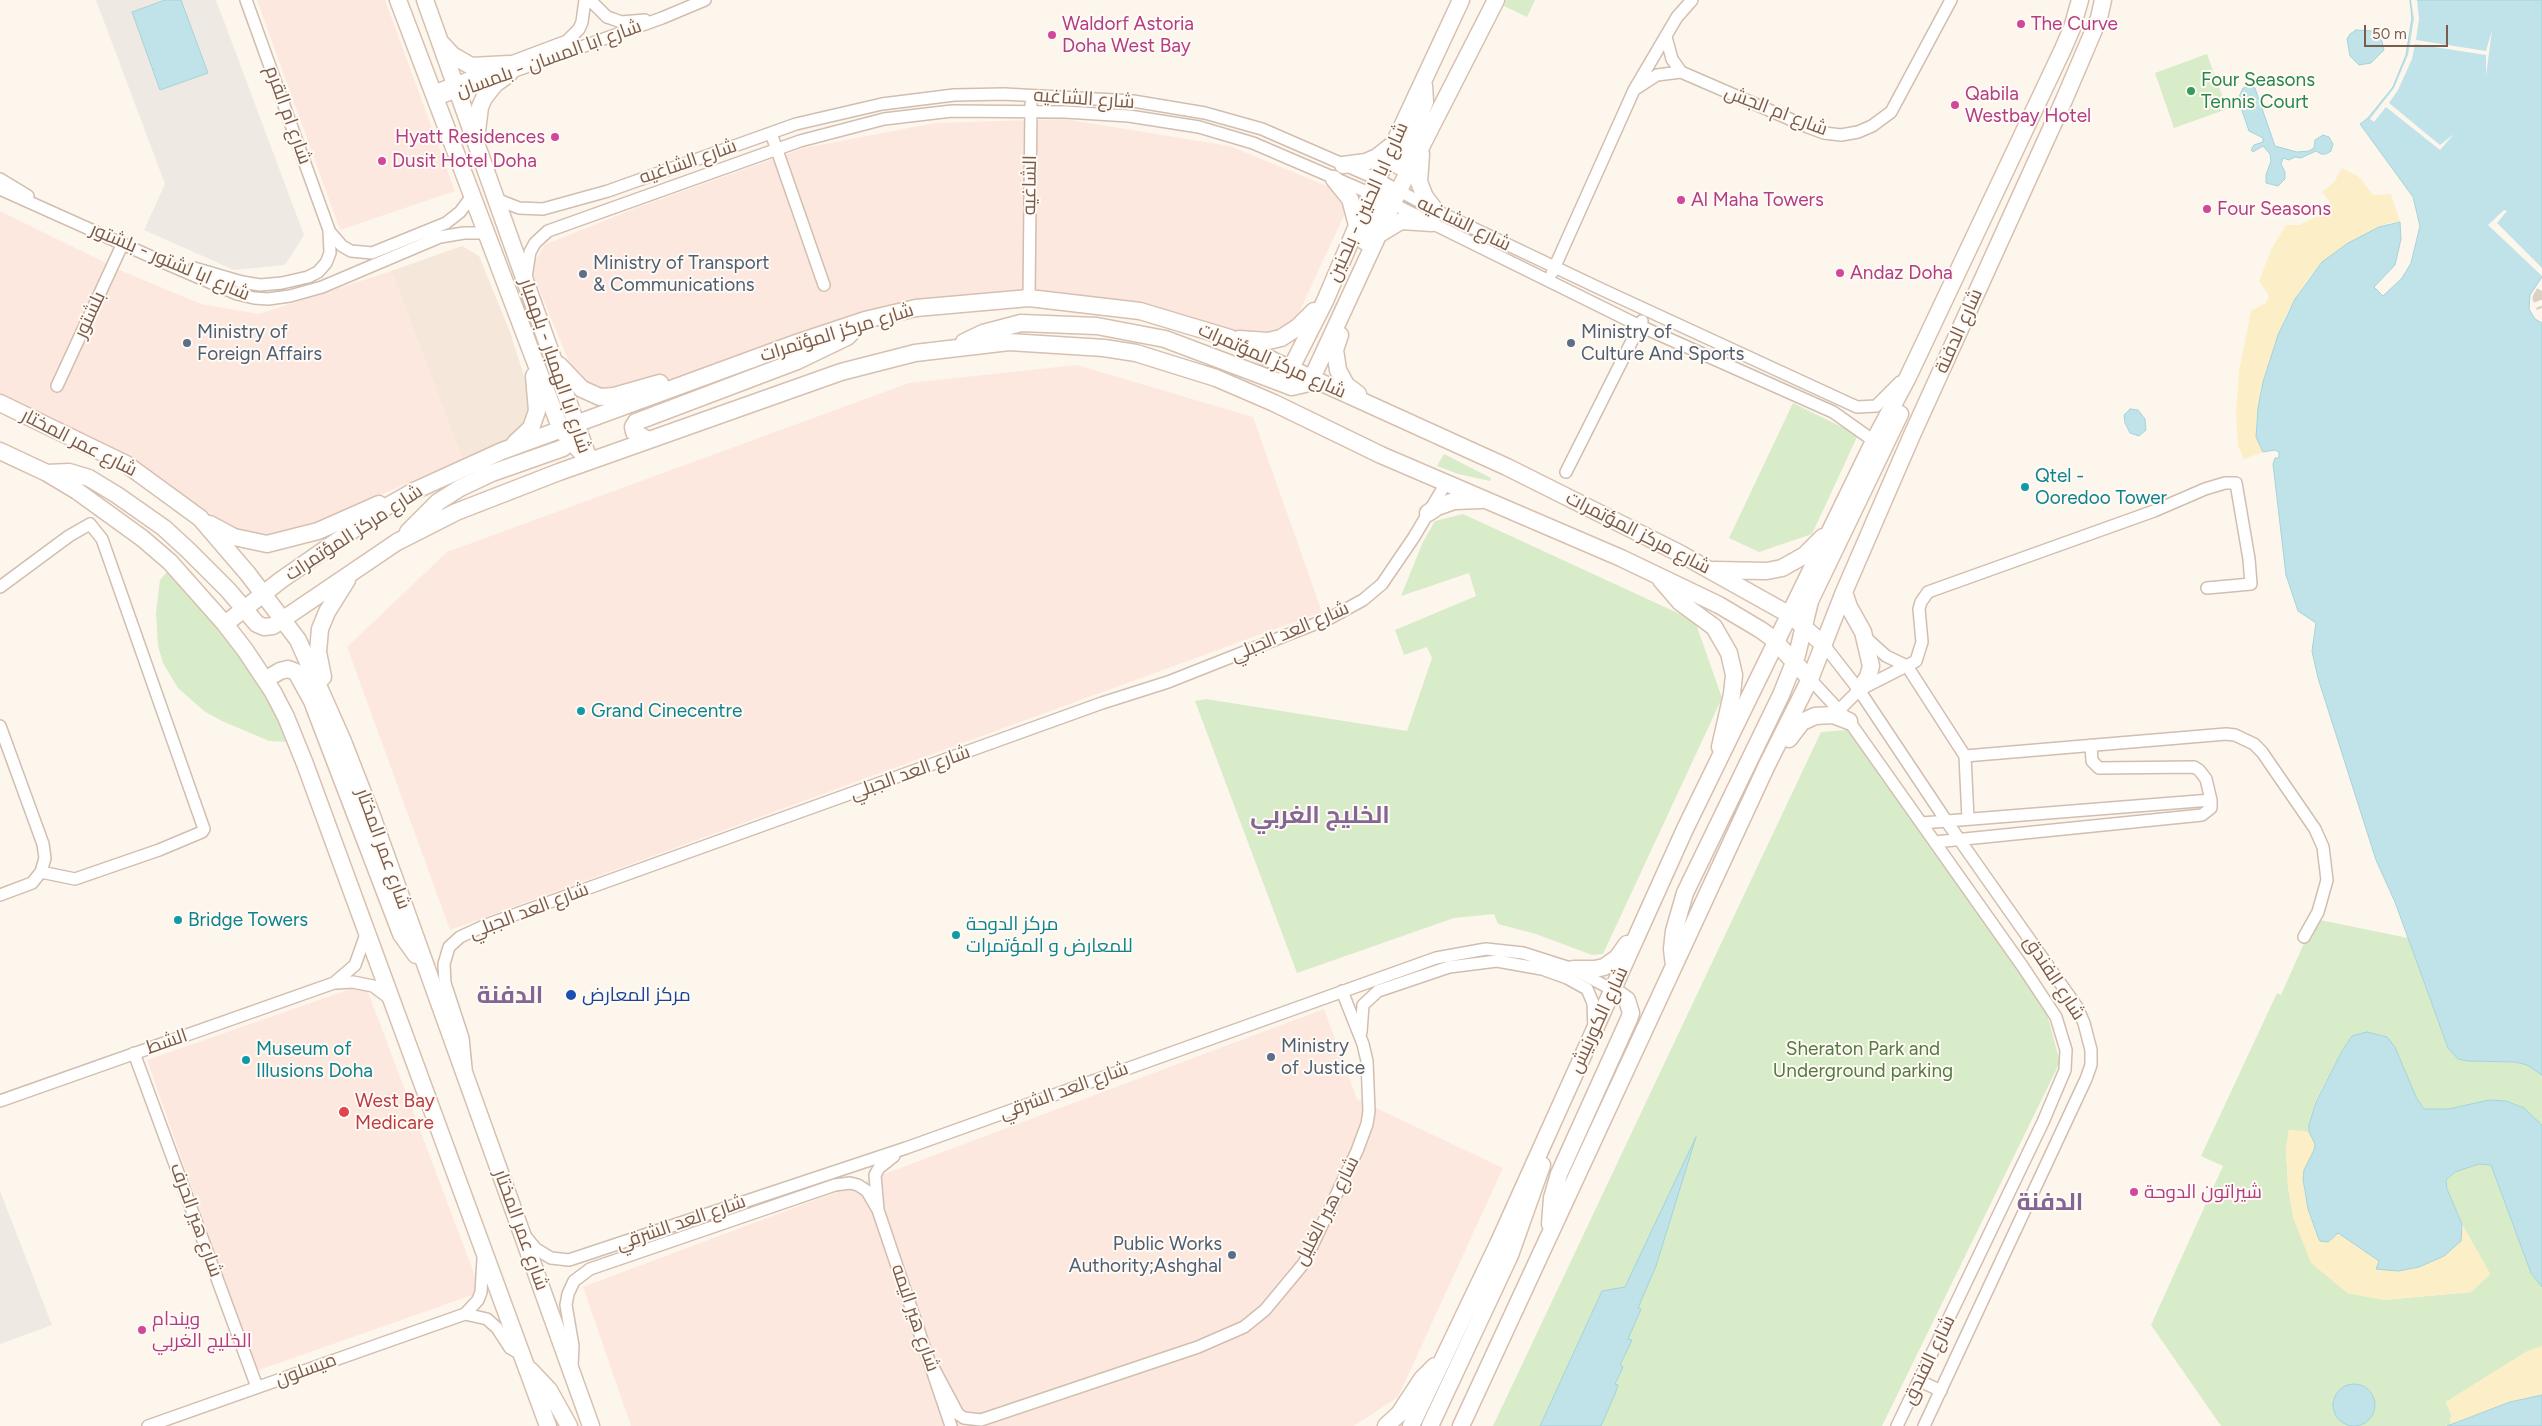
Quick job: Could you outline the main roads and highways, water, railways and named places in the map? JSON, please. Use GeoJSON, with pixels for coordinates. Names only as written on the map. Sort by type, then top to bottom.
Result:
{"type":"FeatureCollection","features":[{"type":"Feature","properties":{"kind":"main road","name":"شارع ابا الهمبار - بلهمبار"},"geometry":{"type":"LineString","coordinates":[[398,0],[534,361],[569,432],[589,461]]}},
{"type":"Feature","properties":{"kind":"main road","name":"شارع ابا الهمبار - بلهمبار"},"geometry":{"type":"LineString","coordinates":[[425,0],[553,357],[569,432]]}},
{"type":"Feature","properties":{"kind":"main road","name":"شارع ابا الحنين - بلحنين"},"geometry":{"type":"LineString","coordinates":[[1312,378],[1378,235],[1394,142],[1461,0]]}},
{"type":"Feature","properties":{"kind":"main road","name":"شارع ابا الحنين - بلحنين"},"geometry":{"type":"LineString","coordinates":[[1274,403],[1325,300],[1357,225],[1420,147],[1496,0]]}},
{"type":"Feature","properties":{"kind":"main road","name":"شارع الدفنة"},"geometry":{"type":"LineString","coordinates":[[1790,615],[1874,440],[1908,377],[2063,49],[2072,28],[2080,0]]}},
{"type":"Feature","properties":{"kind":"main road","name":"شارع الدفنة"},"geometry":{"type":"LineString","coordinates":[[1824,645],[1844,592],[1912,435],[2099,18],[2103,0]]}},
{"type":"Feature","properties":{"kind":"main road"},"geometry":{"type":"LineString","coordinates":[[439,41],[452,55],[471,66],[509,69],[484,98],[480,107],[475,141]]}},
{"type":"Feature","properties":{"kind":"main road"},"geometry":{"type":"LineString","coordinates":[[1357,281],[1356,264],[1385,192],[1425,102],[1423,80]]}},
{"type":"Feature","properties":{"kind":"main road"},"geometry":{"type":"LineString","coordinates":[[1343,165],[1361,163],[1377,157],[1394,142]]}},
{"type":"Feature","properties":{"kind":"main road"},"geometry":{"type":"LineString","coordinates":[[1378,235],[1401,221],[1433,216],[1419,182],[1420,147]]}},
{"type":"Feature","properties":{"kind":"main road"},"geometry":{"type":"LineString","coordinates":[[1334,179],[1350,199],[1357,225]]}},
{"type":"Feature","properties":{"kind":"main road","name":"شارع مركز المؤتمرات"},"geometry":{"type":"LineString","coordinates":[[225,624],[386,507],[414,491],[502,451],[569,432],[760,356],[865,320],[916,308],[1029,298],[1140,311],[1230,338],[1290,368],[1372,404],[1507,468],[1712,570],[1790,615],[1824,645]]}},
{"type":"Feature","properties":{"kind":"main road"},"geometry":{"type":"LineString","coordinates":[[1230,338],[1268,342],[1281,338],[1298,327],[1325,300]]}},
{"type":"Feature","properties":{"kind":"main road"},"geometry":{"type":"LineString","coordinates":[[1341,316],[1342,326],[1335,350],[1338,370],[1346,385],[1372,404]]}},
{"type":"Feature","properties":{"kind":"main road"},"geometry":{"type":"LineString","coordinates":[[648,440],[634,432],[633,427],[636,422],[797,361],[847,337],[865,320]]}},
{"type":"Feature","properties":{"kind":"main road"},"geometry":{"type":"LineString","coordinates":[[950,347],[983,333],[1022,323],[1056,322],[1097,326],[1165,339],[1284,384],[1297,387],[1312,378]]}},
{"type":"Feature","properties":{"kind":"main road","name":"شارع مركز المؤتمرات"},"geometry":{"type":"LineString","coordinates":[[283,620],[397,542],[456,512],[589,461],[841,372],[915,353],[950,347],[1009,342],[1095,347],[1136,352],[1216,378],[1274,403],[1354,443],[1621,558],[1732,612],[1761,630],[1777,643],[1810,679]]}},
{"type":"Feature","properties":{"kind":"main road"},"geometry":{"type":"LineString","coordinates":[[553,357],[582,389],[591,394],[607,398],[662,382],[732,357],[760,356]]}},
{"type":"Feature","properties":{"kind":"main road"},"geometry":{"type":"LineString","coordinates":[[502,451],[516,443],[531,428],[537,411],[534,361]]}},
{"type":"Feature","properties":{"kind":"main road"},"geometry":{"type":"LineString","coordinates":[[1675,968],[1672,949],[1674,931],[1685,892],[1777,704],[1795,662],[1810,601],[1907,397],[1908,377]]}},
{"type":"Feature","properties":{"kind":"main road","name":"شارع عمر المختار"},"geometry":{"type":"LineString","coordinates":[[0,403],[126,464],[200,518],[264,594],[298,640],[372,816],[591,1426]]}},
{"type":"Feature","properties":{"kind":"main road"},"geometry":{"type":"LineString","coordinates":[[397,542],[438,502],[460,488],[563,448],[569,432]]}},
{"type":"Feature","properties":{"kind":"main road"},"geometry":{"type":"LineString","coordinates":[[0,451],[47,472],[142,538],[170,562],[225,624],[265,680],[296,739],[389,998],[548,1426]]}},
{"type":"Feature","properties":{"kind":"main road"},"geometry":{"type":"LineString","coordinates":[[47,472],[69,472],[89,478],[144,513],[202,564],[257,624],[264,627],[273,626],[283,620]]}},
{"type":"Feature","properties":{"kind":"main road"},"geometry":{"type":"LineString","coordinates":[[200,518],[234,537],[267,544],[318,531],[414,491]]}},
{"type":"Feature","properties":{"kind":"main road"},"geometry":{"type":"LineString","coordinates":[[1428,513],[1437,507],[1454,501],[1485,500]]}},
{"type":"Feature","properties":{"kind":"main road"},"geometry":{"type":"LineString","coordinates":[[1712,570],[1748,572],[1782,568],[1805,555],[1834,526]]}},
{"type":"Feature","properties":{"kind":"main road"},"geometry":{"type":"LineString","coordinates":[[327,706],[327,688],[318,652],[318,638],[328,612],[351,574]]}},
{"type":"Feature","properties":{"kind":"main road"},"geometry":{"type":"LineString","coordinates":[[1659,577],[1680,602],[1714,627],[1730,653],[1734,675],[1732,694],[1721,736],[1719,760]]}},
{"type":"Feature","properties":{"kind":"main road"},"geometry":{"type":"LineString","coordinates":[[1844,592],[1849,607],[1864,635],[1871,666],[1868,677],[1859,690]]}},
{"type":"Feature","properties":{"kind":"main road","name":"شارع الكورنيش"},"geometry":{"type":"LineString","coordinates":[[1411,1426],[1546,1138],[1719,760],[1790,615]]}},
{"type":"Feature","properties":{"kind":"main road"},"geometry":{"type":"LineString","coordinates":[[1461,1426],[1675,968],[1767,765],[1810,679],[1824,645]]}},
{"type":"Feature","properties":{"kind":"main road"},"geometry":{"type":"LineString","coordinates":[[265,680],[280,671],[288,669],[296,672],[324,730],[401,934],[407,944],[424,963]]}},
{"type":"Feature","properties":{"kind":"main road"},"geometry":{"type":"LineString","coordinates":[[1767,765],[1779,754],[1797,727],[1808,718],[1845,715]]}},
{"type":"Feature","properties":{"kind":"main road"},"geometry":{"type":"LineString","coordinates":[[1573,969],[1596,969],[1611,964],[1647,918]]}},
{"type":"Feature","properties":{"kind":"main road"},"geometry":{"type":"LineString","coordinates":[[1550,1233],[1552,1198],[1559,1174],[1630,1019],[1631,1013],[1627,1000],[1613,990]]}},
{"type":"Feature","properties":{"kind":"main road"},"geometry":{"type":"LineString","coordinates":[[1430,1426],[1510,1255],[1541,1170],[1546,1138]]}},
{"type":"Feature","properties":{"kind":"main road"},"geometry":{"type":"LineString","coordinates":[[1386,1426],[1408,1402],[1422,1379],[1442,1359]]}},
{"type":"Feature","properties":{"kind":"main road"},"geometry":{"type":"LineString","coordinates":[[524,1361],[549,1390],[569,1426]]}},
{"type":"Feature","properties":{"kind":"water"},"geometry":{"type":"Polygon","coordinates":[[[165,0],[181,0],[208,73],[160,90],[132,12],[165,0]]]}},
{"type":"Feature","properties":{"kind":"water"},"geometry":{"type":"Polygon","coordinates":[[[2410,0],[2542,0],[2542,277],[2530,295],[2529,309],[2535,319],[2542,323],[2542,1075],[2527,1065],[2515,1062],[2458,1059],[2448,1048],[2395,902],[2376,860],[2318,678],[2312,651],[2316,623],[2298,611],[2286,575],[2273,464],[2275,458],[2279,458],[2279,452],[2275,450],[2263,452],[2256,437],[2258,408],[2263,382],[2278,335],[2295,299],[2322,262],[2348,243],[2379,227],[2400,222],[2401,239],[2395,265],[2374,287],[2383,296],[2402,278],[2411,263],[2420,226],[2413,197],[2360,124],[2368,118],[2393,87],[2406,55],[2412,18],[2410,0]]]}},
{"type":"Feature","properties":{"kind":"water"},"geometry":{"type":"Polygon","coordinates":[[[2356,30],[2374,31],[2382,41],[2384,50],[2371,63],[2359,65],[2350,56],[2347,39],[2356,30]]]}},
{"type":"Feature","properties":{"kind":"water"},"geometry":{"type":"Polygon","coordinates":[[[2243,88],[2255,88],[2275,146],[2297,152],[2309,151],[2314,148],[2315,140],[2323,135],[2329,137],[2333,144],[2331,151],[2326,154],[2316,151],[2301,158],[2295,157],[2289,160],[2283,158],[2281,164],[2285,172],[2285,179],[2278,186],[2266,183],[2266,175],[2271,161],[2270,154],[2263,146],[2253,152],[2251,150],[2254,145],[2263,142],[2263,138],[2249,131],[2238,99],[2243,88]]]}},
{"type":"Feature","properties":{"kind":"water"},"geometry":{"type":"Polygon","coordinates":[[[2130,409],[2138,410],[2145,419],[2146,430],[2139,436],[2130,433],[2125,423],[2124,415],[2130,409]]]}},
{"type":"Feature","properties":{"kind":"water"},"geometry":{"type":"Polygon","coordinates":[[[2367,1032],[2387,1037],[2395,1047],[2416,1097],[2424,1109],[2449,1109],[2489,1100],[2506,1101],[2524,1108],[2542,1125],[2542,1287],[2531,1273],[2491,1165],[2479,1164],[2455,1172],[2446,1180],[2447,1189],[2462,1224],[2461,1241],[2444,1256],[2419,1267],[2398,1271],[2376,1269],[2379,1261],[2338,1233],[2328,1242],[2320,1241],[2308,1209],[2303,1179],[2304,1170],[2315,1144],[2309,1132],[2309,1125],[2316,1102],[2342,1051],[2352,1036],[2367,1032]]]}},
{"type":"Feature","properties":{"kind":"water"},"geometry":{"type":"Polygon","coordinates":[[[1696,1137],[1656,1266],[1638,1308],[1641,1309],[1628,1339],[1632,1340],[1620,1365],[1623,1367],[1615,1384],[1618,1385],[1601,1426],[1540,1426],[1602,1291],[1625,1287],[1696,1137]]]}},
{"type":"Feature","properties":{"kind":"water"},"geometry":{"type":"Polygon","coordinates":[[[2358,1384],[2366,1387],[2372,1393],[2375,1405],[2372,1417],[2366,1423],[2350,1426],[2342,1423],[2336,1417],[2333,1401],[2336,1393],[2342,1387],[2358,1384]]]}},
{"type":"Feature","properties":{"kind":"water"},"geometry":{"type":"Polygon","coordinates":[[[2542,1395],[2542,1426],[2447,1426],[2510,1402],[2542,1395]]]}},
{"type":"Feature","properties":{"kind":"tunnel"},"geometry":{"type":"LineString","coordinates":[[2542,291],[2538,298],[2542,308]]}},
{"type":"Feature","properties":{"kind":"place","name":"The Curve"},"geometry":{"type":"Point","coordinates":[2021,24]}},
{"type":"Feature","properties":{"kind":"place","name":"Waldorf Astoria Doha West Bay"},"geometry":{"type":"Point","coordinates":[1052,35]}},
{"type":"Feature","properties":{"kind":"place","name":"Four Seasons Tennis Court"},"geometry":{"type":"Point","coordinates":[2191,91]}},
{"type":"Feature","properties":{"kind":"place","name":"Qabila Westbay Hotel"},"geometry":{"type":"Point","coordinates":[1955,105]}},
{"type":"Feature","properties":{"kind":"place","name":"Hyatt Residences"},"geometry":{"type":"Point","coordinates":[555,137]}},
{"type":"Feature","properties":{"kind":"place","name":"Dusit Hotel Doha"},"geometry":{"type":"Point","coordinates":[382,161]}},
{"type":"Feature","properties":{"kind":"place","name":"Al Maha Towers"},"geometry":{"type":"Point","coordinates":[1681,200]}},
{"type":"Feature","properties":{"kind":"place","name":"Four Seasons"},"geometry":{"type":"Point","coordinates":[2207,209]}},
{"type":"Feature","properties":{"kind":"place","name":"Andaz Doha"},"geometry":{"type":"Point","coordinates":[1840,273]}},
{"type":"Feature","properties":{"kind":"place","name":"Ministry of Transport & Communications"},"geometry":{"type":"Point","coordinates":[583,274]}},
{"type":"Feature","properties":{"kind":"place","name":"Ministry of Foreign Affairs"},"geometry":{"type":"Point","coordinates":[187,343]}},
{"type":"Feature","properties":{"kind":"place","name":"Ministry of Culture And Sports"},"geometry":{"type":"Point","coordinates":[1571,343]}},
{"type":"Feature","properties":{"kind":"place","name":"Qtel - Ooredoo Tower"},"geometry":{"type":"Point","coordinates":[2025,487]}},
{"type":"Feature","properties":{"kind":"place","name":"Grand Cinecentre"},"geometry":{"type":"Point","coordinates":[581,711]}},
{"type":"Feature","properties":{"kind":"place","name":"Bridge Towers"},"geometry":{"type":"Point","coordinates":[178,920]}},
{"type":"Feature","properties":{"kind":"place","name":"مركز الدوحة للمعارض و المؤتمرات"},"geometry":{"type":"Point","coordinates":[956,935]}},
{"type":"Feature","properties":{"kind":"place","name":"مركز المعارض"},"geometry":{"type":"Point","coordinates":[571,995]}},
{"type":"Feature","properties":{"kind":"place","name":"Ministry of Justice"},"geometry":{"type":"Point","coordinates":[1271,1057]}},
{"type":"Feature","properties":{"kind":"place","name":"Museum of Illusions Doha"},"geometry":{"type":"Point","coordinates":[246,1060]}},
{"type":"Feature","properties":{"kind":"place","name":"West Bay Medicare"},"geometry":{"type":"Point","coordinates":[344,1112]}},
{"type":"Feature","properties":{"kind":"place","name":"شيراتون الدوحة"},"geometry":{"type":"Point","coordinates":[2134,1192]}},
{"type":"Feature","properties":{"kind":"place","name":"Public Works Authority;Ashghal"},"geometry":{"type":"Point","coordinates":[1232,1255]}},
{"type":"Feature","properties":{"kind":"place","name":"ويندام الخليج الغربي"},"geometry":{"type":"Point","coordinates":[142,1330]}},
{"type":"Feature","properties":{"kind":"district","name":"الخليج الغربي"},"geometry":{"type":"Point","coordinates":[1320,816]}},
{"type":"Feature","properties":{"kind":"district","name":"الدفنة"},"geometry":{"type":"Point","coordinates":[510,996]}},
{"type":"Feature","properties":{"kind":"district","name":"الدفنة"},"geometry":{"type":"Point","coordinates":[2050,1203]}},
{"type":"Feature","properties":{"kind":"park label","name":"Sheraton Park and Underground parking"},"geometry":{"type":"Point","coordinates":[1863,1060]}}]}
